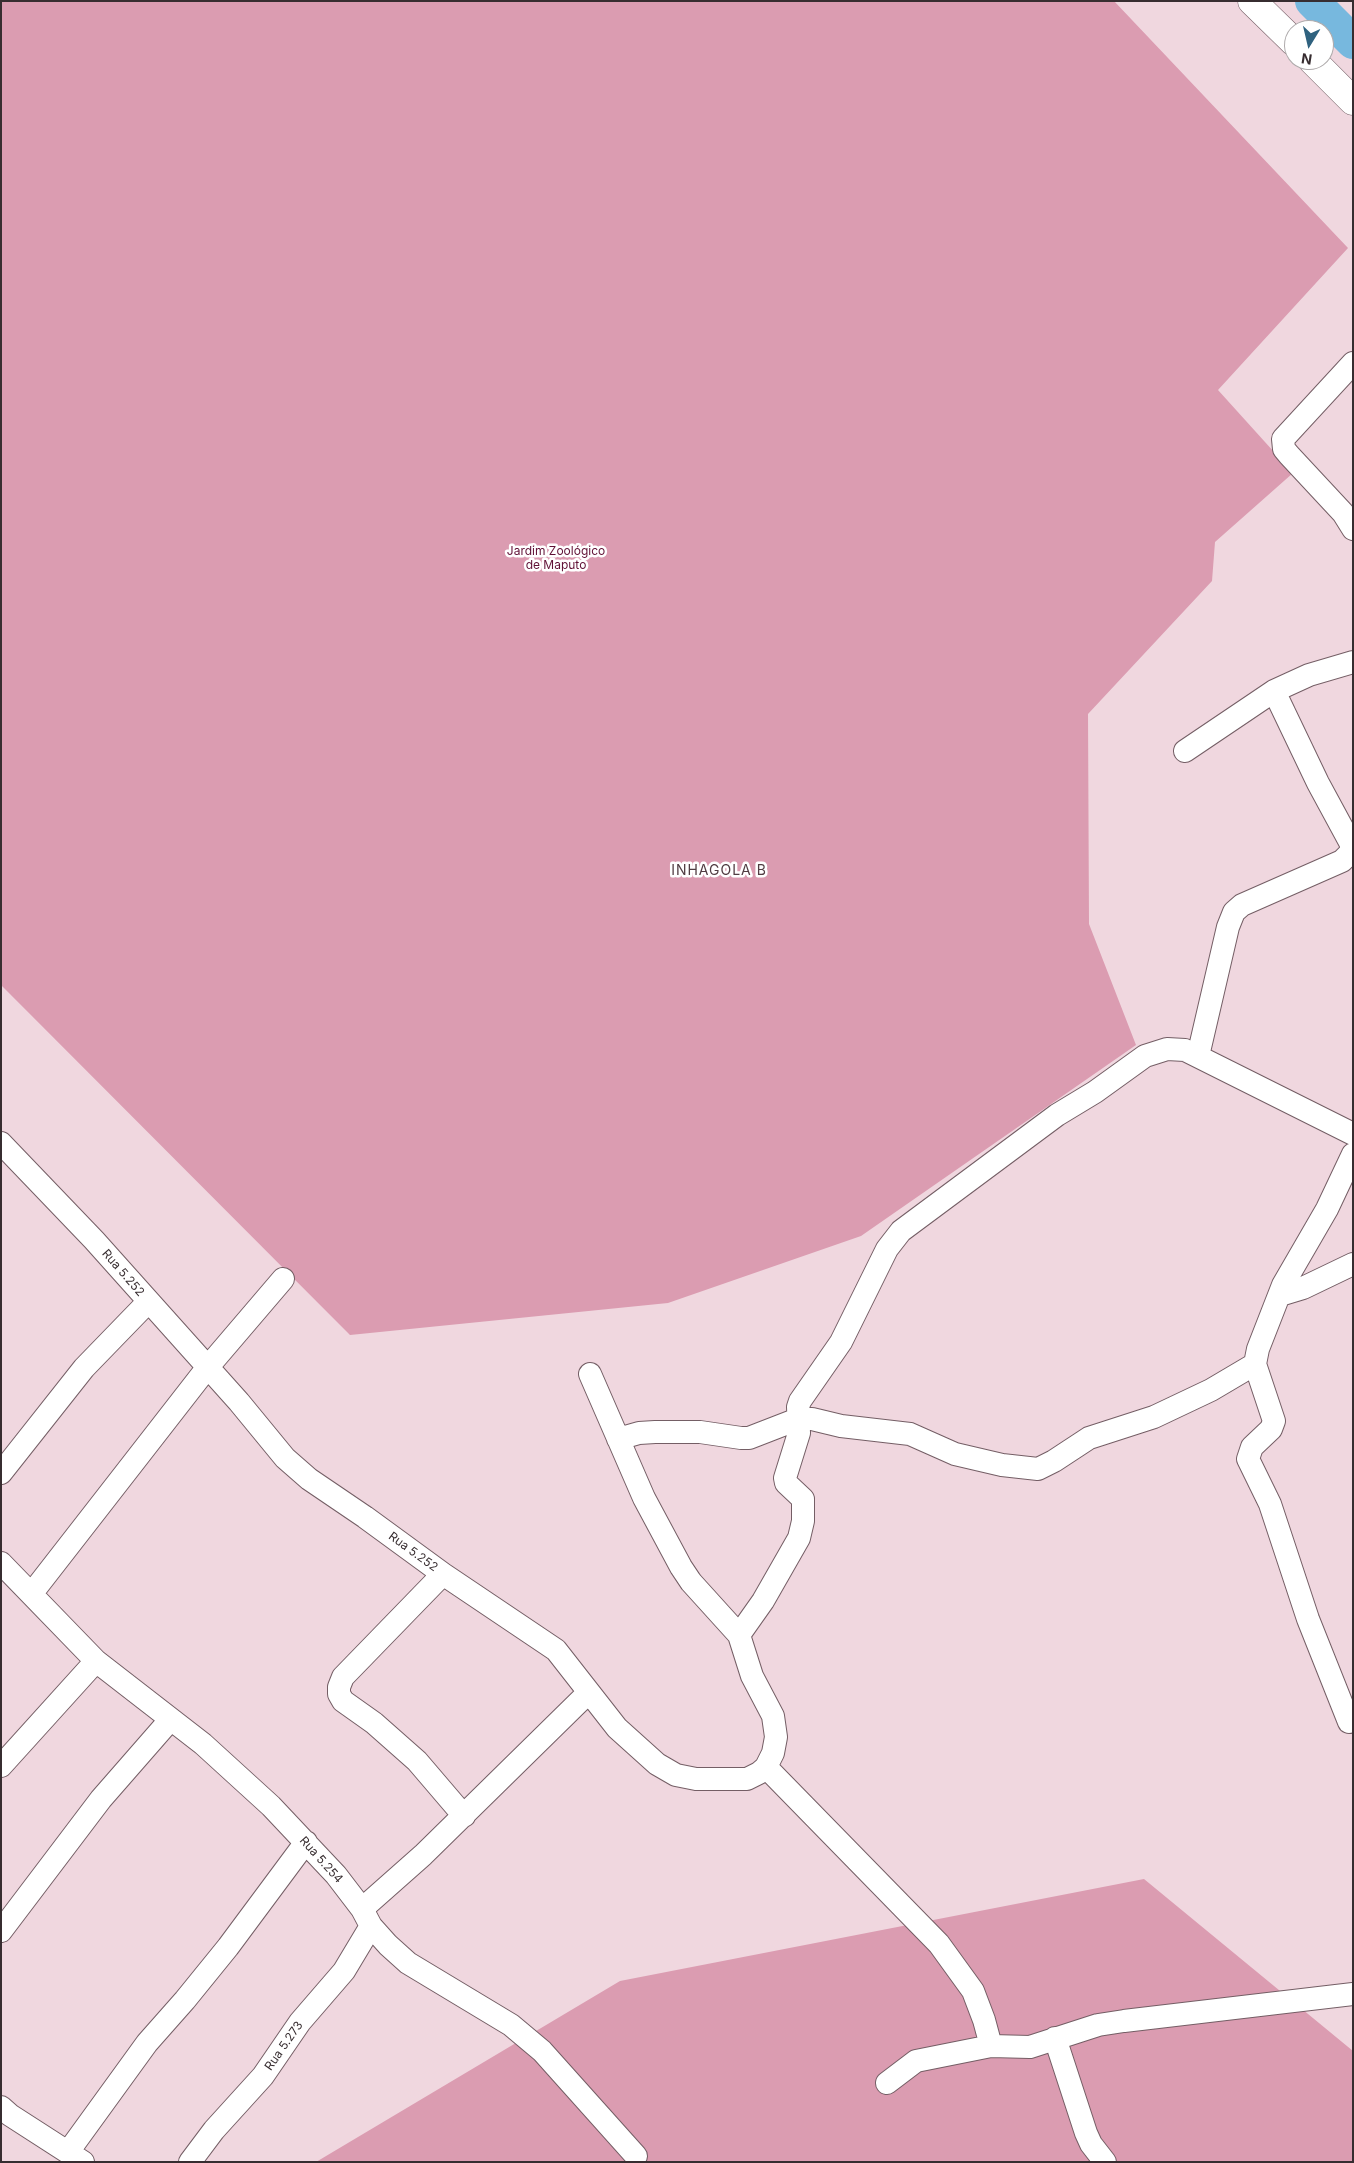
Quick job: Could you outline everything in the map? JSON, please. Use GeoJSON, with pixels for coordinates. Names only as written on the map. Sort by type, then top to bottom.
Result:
{"type":"FeatureCollection","features":[{"type":"Feature","properties":{"kind":"main road"},"geometry":{"type":"LineString","coordinates":[[1252,1],[1284,32]]}},
{"type":"Feature","properties":{"kind":"main road"},"geometry":{"type":"LineString","coordinates":[[1322,70],[1353,101]]}},
{"type":"Feature","properties":{"kind":"street"},"geometry":{"type":"LineString","coordinates":[[1353,363],[1283,439],[1284,449],[1288,456],[1343,513],[1353,529]]}},
{"type":"Feature","properties":{"kind":"street"},"geometry":{"type":"LineString","coordinates":[[1185,752],[1274,691],[1309,675],[1353,662]]}},
{"type":"Feature","properties":{"kind":"street"},"geometry":{"type":"LineString","coordinates":[[1198,1056],[1228,927],[1234,912],[1242,905],[1342,861],[1351,852],[1351,844],[1318,783],[1274,691]]}},
{"type":"Feature","properties":{"kind":"street"},"geometry":{"type":"LineString","coordinates":[[739,1635],[763,1601],[799,1538],[803,1521],[804,1499],[786,1483],[785,1478],[799,1433],[798,1406],[800,1400],[841,1342],[886,1249],[901,1231],[1057,1114],[1095,1092],[1146,1056],[1167,1050],[1185,1050],[1353,1134]]}},
{"type":"Feature","properties":{"kind":"street","name":"Rua 5.252"},"geometry":{"type":"LineString","coordinates":[[1,1143],[94,1240],[285,1458],[309,1479],[443,1574],[556,1650],[588,1693],[631,1742],[657,1764],[676,1776],[696,1779],[746,1778],[759,1774],[766,1767]]}},
{"type":"Feature","properties":{"kind":"street"},"geometry":{"type":"LineString","coordinates":[[1349,1722],[1308,1619],[1270,1504],[1248,1459],[1252,1447],[1271,1429],[1274,1421],[1255,1364],[1258,1349],[1280,1296],[1327,1209],[1353,1154]]}},
{"type":"Feature","properties":{"kind":"street"},"geometry":{"type":"LineString","coordinates":[[1280,1296],[1303,1288],[1353,1264]]}},
{"type":"Feature","properties":{"kind":"street"},"geometry":{"type":"LineString","coordinates":[[32,1593],[207,1368],[283,1279]]}},
{"type":"Feature","properties":{"kind":"street"},"geometry":{"type":"LineString","coordinates":[[1,1473],[84,1368],[148,1302]]}},
{"type":"Feature","properties":{"kind":"street"},"geometry":{"type":"LineString","coordinates":[[618,1439],[639,1433],[656,1432],[700,1432],[749,1438],[798,1420],[812,1419],[841,1426],[910,1434],[955,1454],[1002,1465],[1038,1468],[1054,1461],[1089,1438],[1154,1417],[1211,1390],[1255,1364]]}},
{"type":"Feature","properties":{"kind":"street"},"geometry":{"type":"LineString","coordinates":[[590,1374],[644,1498],[681,1567],[691,1582],[739,1635],[752,1676],[773,1716],[776,1737],[773,1753],[766,1767],[939,1944],[973,1991],[988,2032],[991,2046]]}},
{"type":"Feature","properties":{"kind":"street","name":"Rua 5.254"},"geometry":{"type":"LineString","coordinates":[[1,1562],[96,1661],[232,1768],[336,1875],[388,1945],[408,1963],[449,1986],[517,2030],[542,2052],[636,2156]]}},
{"type":"Feature","properties":{"kind":"street"},"geometry":{"type":"LineString","coordinates":[[443,1574],[343,1677],[339,1687],[339,1694],[342,1701],[374,1723],[417,1761],[464,1816]]}},
{"type":"Feature","properties":{"kind":"street"},"geometry":{"type":"LineString","coordinates":[[1,1766],[96,1661]]}},
{"type":"Feature","properties":{"kind":"street","name":"Rua 5.273"},"geometry":{"type":"LineString","coordinates":[[190,2162],[214,2130],[263,2076],[300,2022],[344,1970],[367,1917],[464,1816],[588,1693]]}},
{"type":"Feature","properties":{"kind":"street"},"geometry":{"type":"LineString","coordinates":[[1,1932],[102,1799],[170,1720]]}},
{"type":"Feature","properties":{"kind":"street"},"geometry":{"type":"LineString","coordinates":[[1,2107],[10,2115],[75,2157],[147,2043],[228,1947],[306,1842]]}},
{"type":"Feature","properties":{"kind":"street"},"geometry":{"type":"LineString","coordinates":[[887,2084],[916,2061],[991,2046],[1030,2047],[1098,2025],[1124,2020],[1353,1994]]}},
{"type":"Feature","properties":{"kind":"street"},"geometry":{"type":"LineString","coordinates":[[1055,2038],[1086,2134],[1105,2162]]}},
{"type":"Feature","properties":{"kind":"green space","name":"Jardim Zoológico de Maputo"},"geometry":{"type":"Polygon","coordinates":[[[1,1],[1114,1],[1348,248],[1218,390],[1293,473],[1215,542],[1212,581],[1088,714],[1089,924],[1136,1045],[861,1236],[668,1303],[350,1335],[1,985],[1,1]]]}},
{"type":"Feature","properties":{"kind":"green space"},"geometry":{"type":"Polygon","coordinates":[[[1144,1879],[1353,2051],[1353,2162],[316,2162],[620,1981],[1144,1879]]]}},
{"type":"Feature","properties":{"kind":"waterway"},"geometry":{"type":"LineString","coordinates":[[1312,1],[1353,42]]}},
{"type":"Feature","properties":{"kind":"district","name":"INHAGOLA B"},"geometry":{"type":"Point","coordinates":[719,871]}}]}
